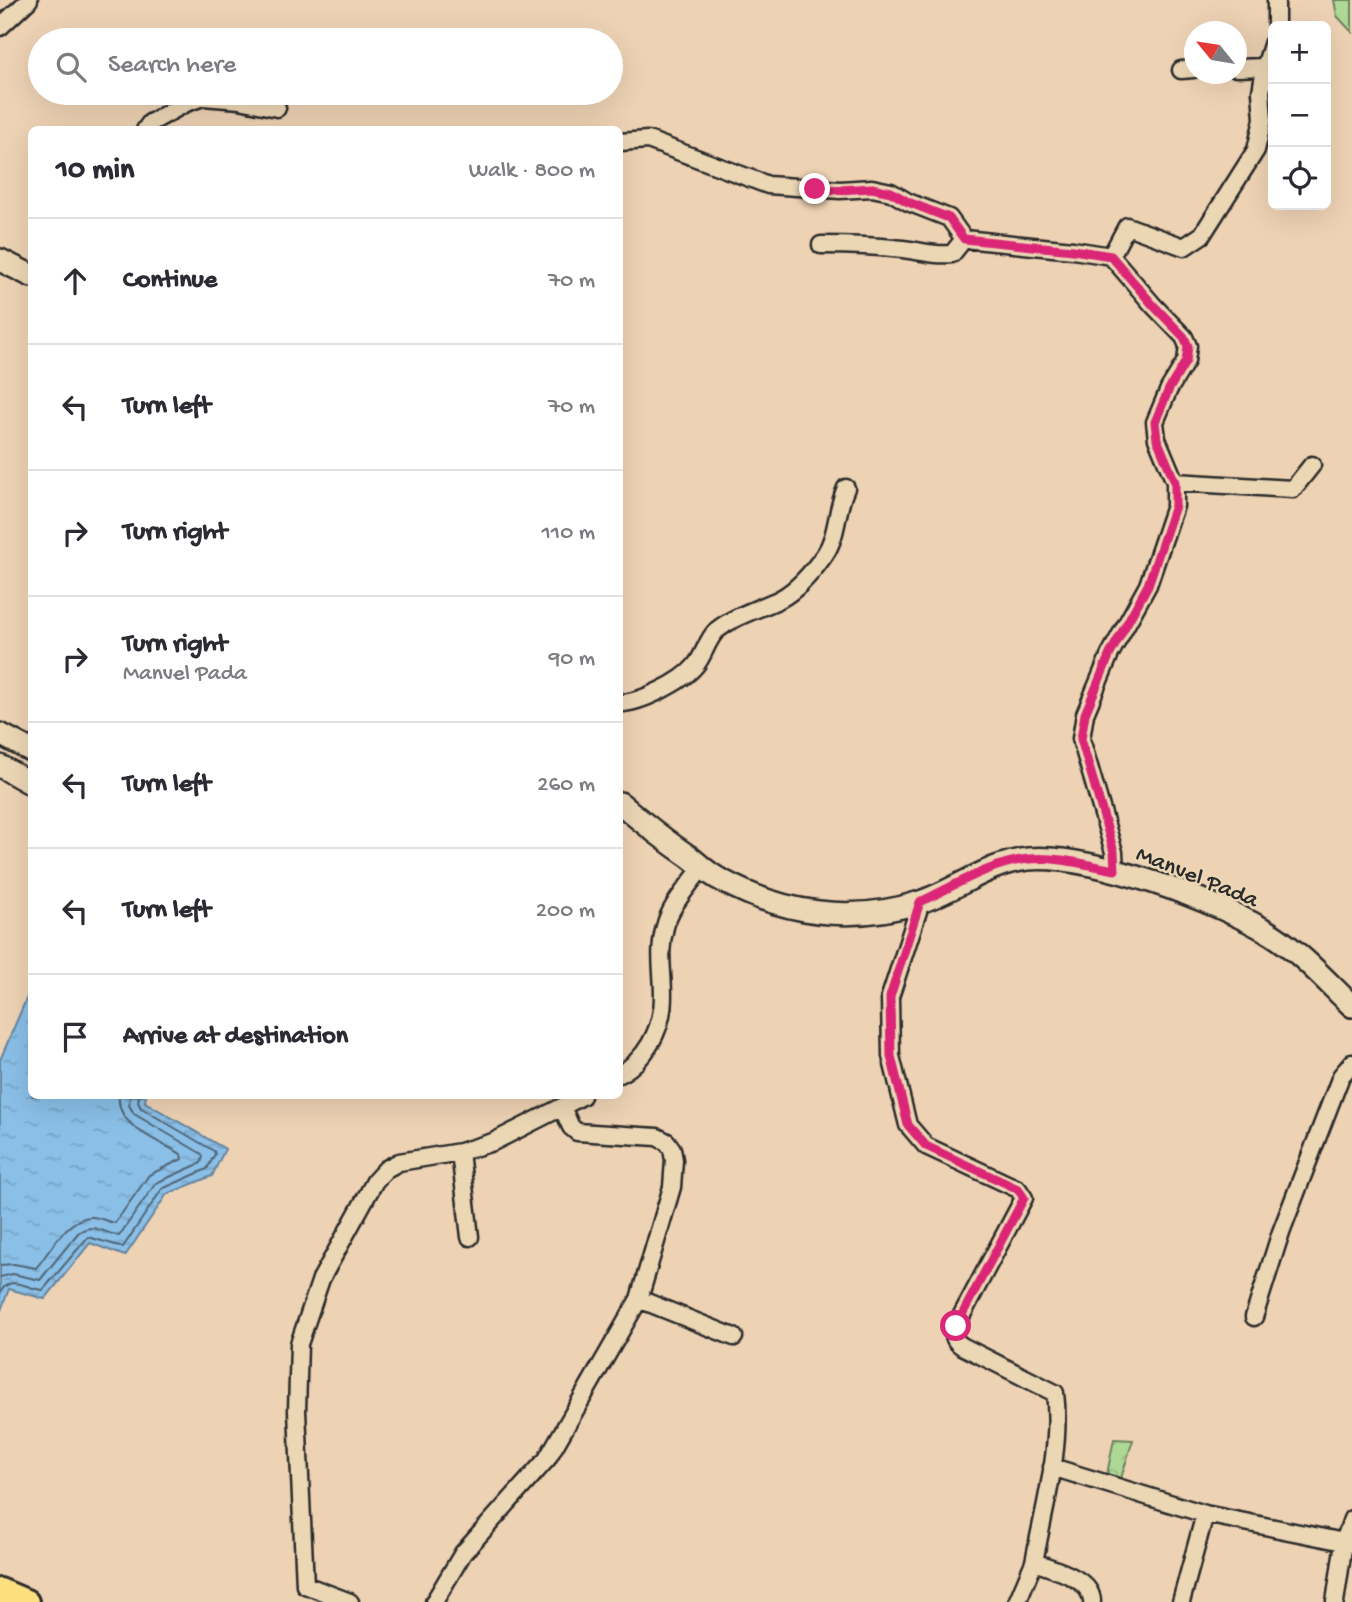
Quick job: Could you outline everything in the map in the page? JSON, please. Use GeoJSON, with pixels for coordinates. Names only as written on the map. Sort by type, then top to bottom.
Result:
{"type":"FeatureCollection","features":[{"type":"Feature","properties":{"kind":"main road"},"geometry":{"type":"LineString","coordinates":[[0,260],[28,274]]}},
{"type":"Feature","properties":{"kind":"main road"},"geometry":{"type":"LineString","coordinates":[[0,734],[28,749]]}},
{"type":"Feature","properties":{"kind":"main road"},"geometry":{"type":"LineString","coordinates":[[0,766],[28,782]]}},
{"type":"Feature","properties":{"kind":"main road","name":"Manvel Pada"},"geometry":{"type":"LineString","coordinates":[[623,805],[719,880],[793,910],[858,915],[920,902],[1011,862],[1030,859],[1054,859],[1115,870],[1187,895],[1275,936],[1352,1006]]}},
{"type":"Feature","properties":{"kind":"main road"},"geometry":{"type":"LineString","coordinates":[[0,1591],[26,1602]]}},
{"type":"Feature","properties":{"kind":"street"},"geometry":{"type":"LineString","coordinates":[[0,27],[29,0]]}},
{"type":"Feature","properties":{"kind":"street"},"geometry":{"type":"LineString","coordinates":[[1276,0],[1276,21]]}},
{"type":"Feature","properties":{"kind":"street"},"geometry":{"type":"LineString","coordinates":[[1111,256],[1127,226],[1184,247],[1202,235],[1256,150],[1263,119],[1261,92],[1268,58]]}},
{"type":"Feature","properties":{"kind":"street"},"geometry":{"type":"LineString","coordinates":[[1247,68],[1265,67]]}},
{"type":"Feature","properties":{"kind":"street"},"geometry":{"type":"LineString","coordinates":[[148,126],[182,105]]}},
{"type":"Feature","properties":{"kind":"street"},"geometry":{"type":"LineString","coordinates":[[263,105],[277,108]]}},
{"type":"Feature","properties":{"kind":"street"},"geometry":{"type":"LineString","coordinates":[[623,142],[648,140],[768,185],[840,190],[872,188],[891,192],[908,202],[949,218],[964,239],[1111,256],[1184,337],[1188,346],[1186,361],[1169,389],[1155,422],[1157,439],[1175,482],[1175,506],[1148,585],[1110,654],[1082,725],[1081,739],[1114,852],[1115,870]]}},
{"type":"Feature","properties":{"kind":"street"},"geometry":{"type":"LineString","coordinates":[[821,245],[873,246],[911,250],[934,256],[952,254],[964,239]]}},
{"type":"Feature","properties":{"kind":"street"},"geometry":{"type":"LineString","coordinates":[[1175,482],[1293,489],[1312,465]]}},
{"type":"Feature","properties":{"kind":"street"},"geometry":{"type":"LineString","coordinates":[[623,703],[638,701],[687,675],[697,664],[717,630],[752,609],[791,592],[824,555],[831,542],[846,488]]}},
{"type":"Feature","properties":{"kind":"street"},"geometry":{"type":"LineString","coordinates":[[623,1072],[646,1051],[658,1029],[664,1008],[662,942],[665,925],[672,910],[702,867]]}},
{"type":"Feature","properties":{"kind":"street"},"geometry":{"type":"LineString","coordinates":[[920,902],[890,997],[891,1056],[908,1125],[926,1146],[1018,1189],[1024,1198],[953,1335],[962,1346],[1055,1394],[1058,1410],[1052,1467],[1034,1562],[1017,1602]]}},
{"type":"Feature","properties":{"kind":"street"},"geometry":{"type":"LineString","coordinates":[[1254,1317],[1286,1219],[1341,1076],[1352,1063]]}},
{"type":"Feature","properties":{"kind":"street"},"geometry":{"type":"LineString","coordinates":[[350,1602],[305,1585],[296,1411],[299,1344],[321,1279],[375,1181],[386,1169],[399,1162],[460,1152],[494,1142],[577,1099]]}},
{"type":"Feature","properties":{"kind":"street"},"geometry":{"type":"LineString","coordinates":[[434,1602],[463,1553],[547,1459],[639,1299],[672,1187],[674,1160],[672,1149],[667,1142],[657,1137],[577,1132],[570,1127],[562,1107]]}},
{"type":"Feature","properties":{"kind":"street"},"geometry":{"type":"LineString","coordinates":[[460,1152],[470,1237]]}},
{"type":"Feature","properties":{"kind":"street"},"geometry":{"type":"LineString","coordinates":[[639,1299],[734,1337]]}},
{"type":"Feature","properties":{"kind":"street"},"geometry":{"type":"LineString","coordinates":[[1052,1467],[1205,1514],[1344,1542]]}},
{"type":"Feature","properties":{"kind":"street"},"geometry":{"type":"LineString","coordinates":[[1181,1602],[1205,1514]]}},
{"type":"Feature","properties":{"kind":"street"},"geometry":{"type":"LineString","coordinates":[[1335,1602],[1344,1542],[1352,1520]]}},
{"type":"Feature","properties":{"kind":"street"},"geometry":{"type":"LineString","coordinates":[[1034,1562],[1080,1581],[1088,1588],[1093,1602]]}},
{"type":"Feature","properties":{"kind":"green space"},"geometry":{"type":"Polygon","coordinates":[[[1334,0],[1352,0],[1352,32],[1337,16],[1334,0]]]}},
{"type":"Feature","properties":{"kind":"green space"},"geometry":{"type":"Polygon","coordinates":[[[1114,1439],[1133,1440],[1121,1478],[1107,1474],[1114,1439]]]}},
{"type":"Feature","properties":{"kind":"water"},"geometry":{"type":"Polygon","coordinates":[[[28,995],[28,1099],[146,1099],[145,1102],[225,1149],[212,1176],[167,1194],[125,1256],[90,1243],[45,1299],[9,1289],[0,1313],[0,1060],[28,995]]]}},
{"type":"Feature","properties":{"kind":"route"},"geometry":{"type":"LineString","coordinates":[[815,189],[872,188],[891,192],[908,202],[949,218],[964,239],[1111,256],[1184,337],[1188,346],[1186,361],[1169,389],[1155,422],[1157,439],[1175,482],[1175,506],[1148,585],[1110,654],[1082,725],[1081,739],[1114,852],[1115,870],[1054,859],[1011,862],[920,902],[890,997],[891,1056],[908,1125],[926,1146],[1023,1193],[1022,1205],[956,1326]]}}]}
